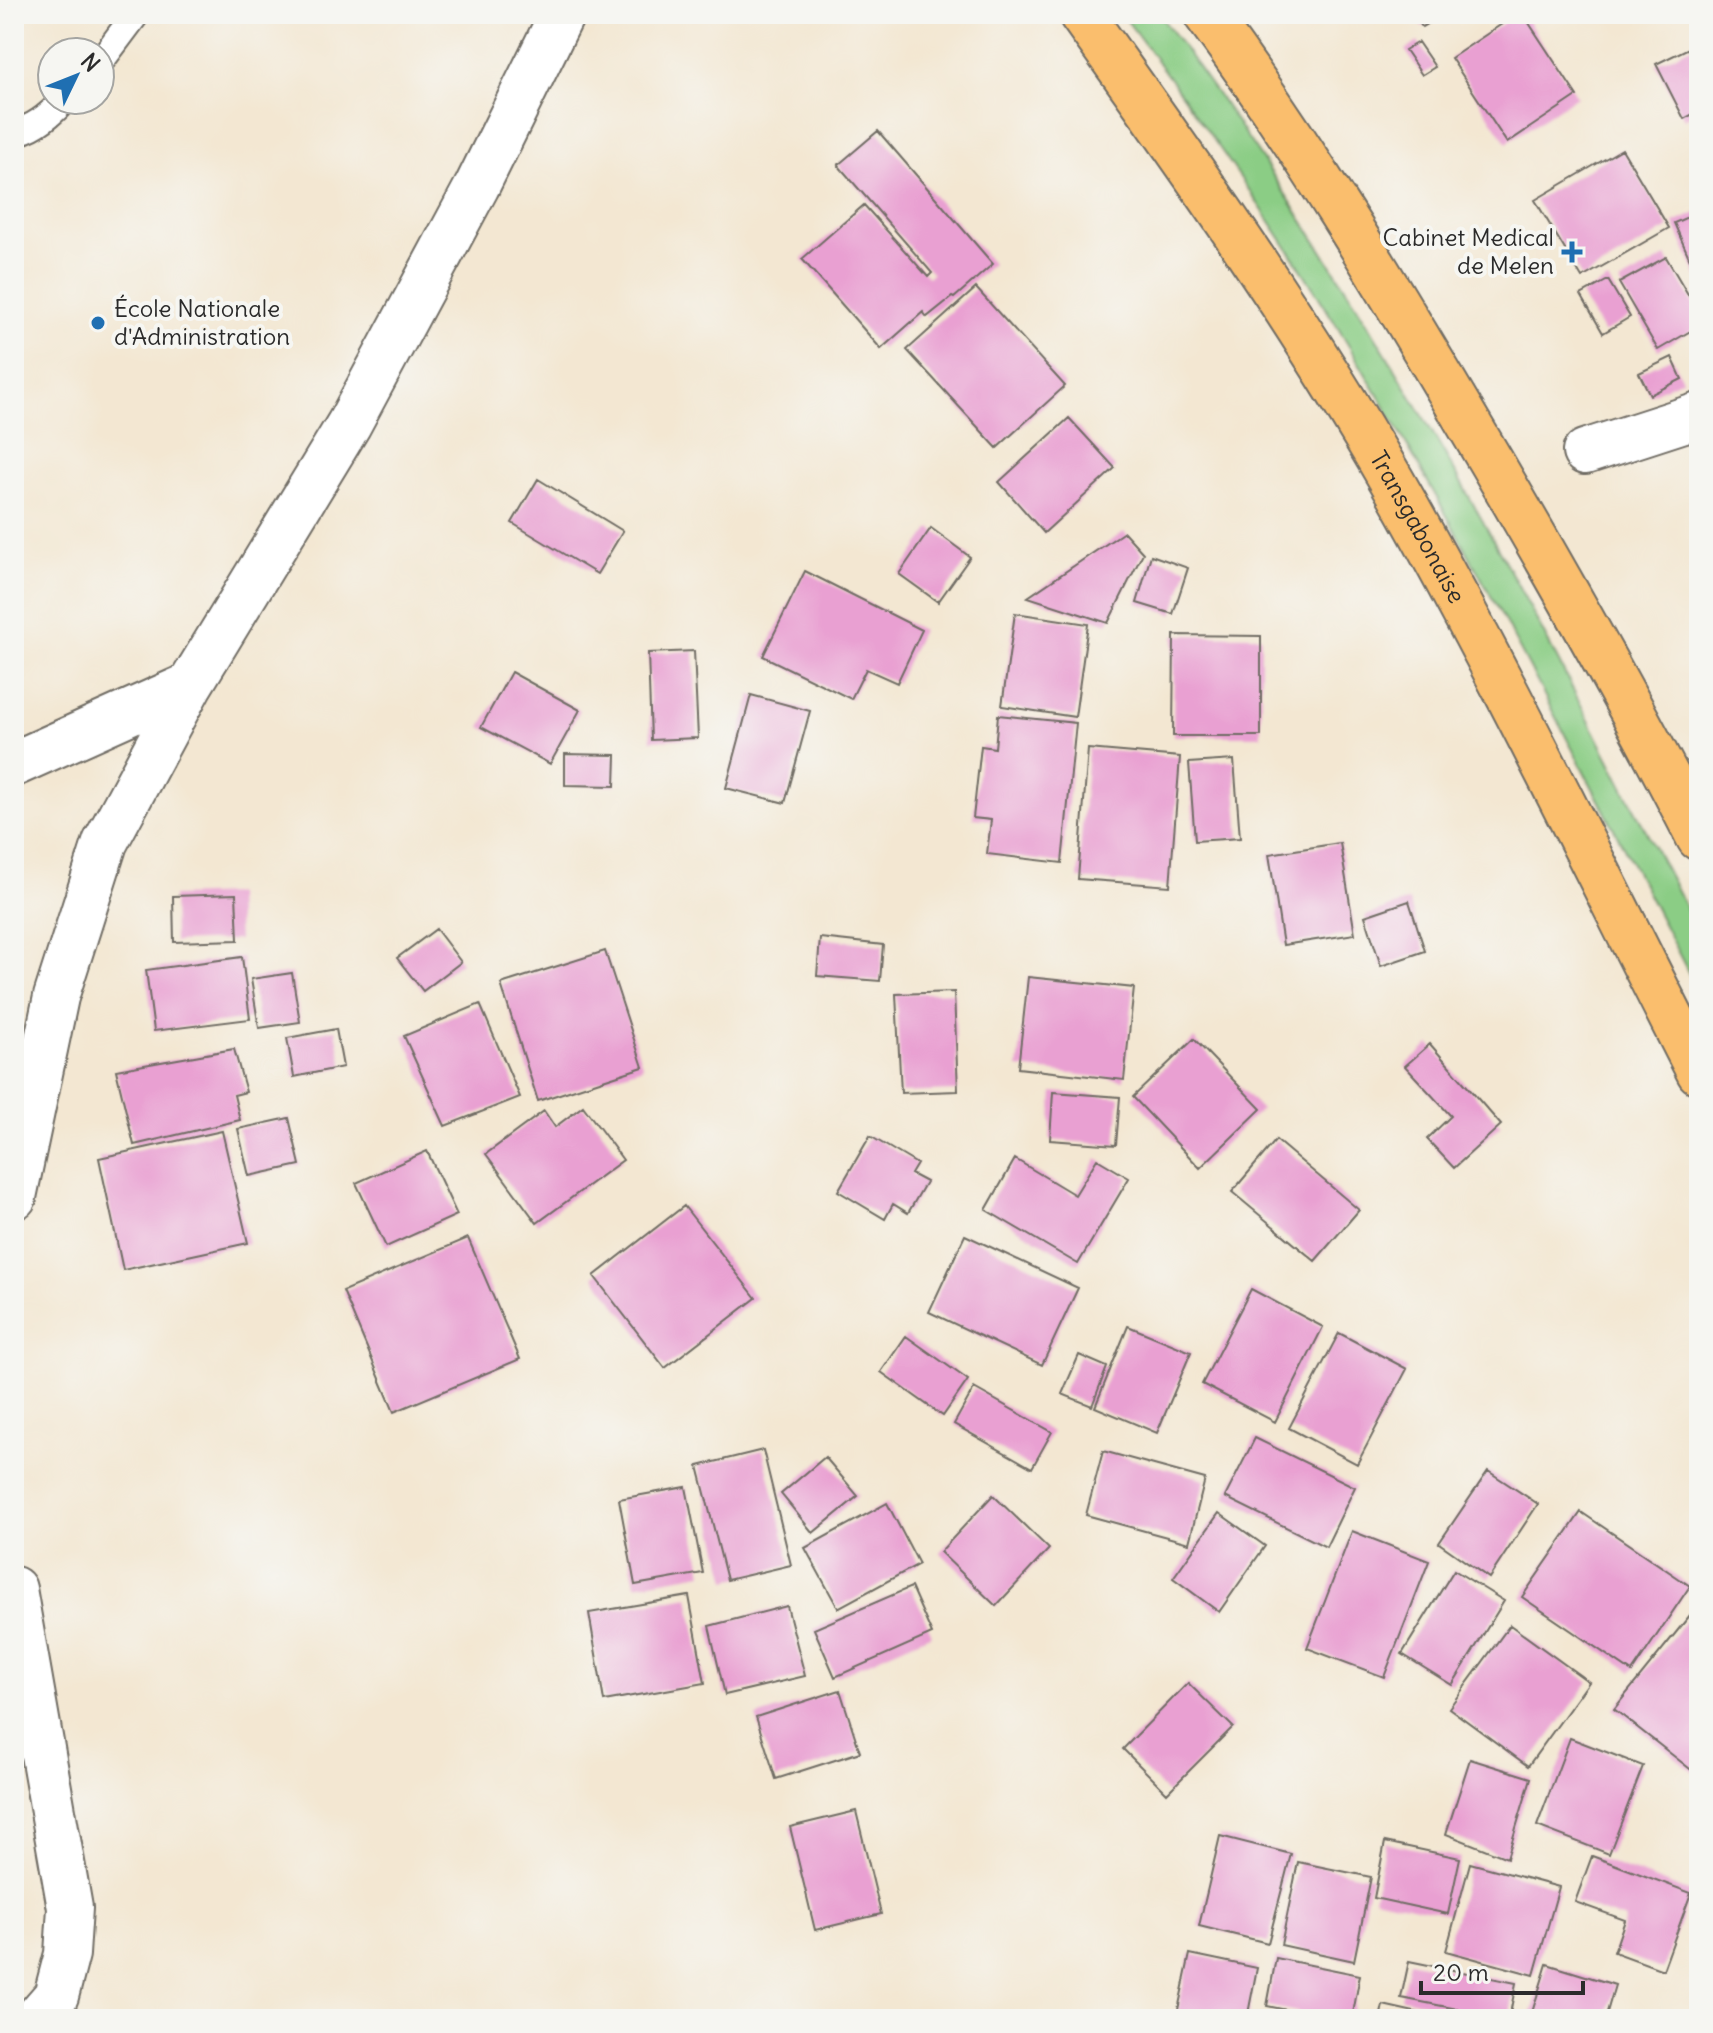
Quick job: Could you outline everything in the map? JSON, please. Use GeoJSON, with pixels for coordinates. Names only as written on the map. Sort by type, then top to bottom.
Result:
{"type":"FeatureCollection","features":[{"type":"Feature","properties":{"kind":"highway","name":"Transgabonaise"},"geometry":{"type":"LineString","coordinates":[[1081,14],[1236,234],[1391,479],[1466,615],[1699,1072]]}},
{"type":"Feature","properties":{"kind":"highway"},"geometry":{"type":"LineString","coordinates":[[1206,14],[1322,182],[1389,289],[1555,570],[1699,838]]}},
{"type":"Feature","properties":{"kind":"street"},"geometry":{"type":"LineString","coordinates":[[14,1197],[56,997],[105,843],[190,685],[349,424],[477,186],[562,14]]}},
{"type":"Feature","properties":{"kind":"street"},"geometry":{"type":"LineString","coordinates":[[1585,452],[1699,415]]}},
{"type":"Feature","properties":{"kind":"street"},"geometry":{"type":"LineString","coordinates":[[14,764],[190,685]]}},
{"type":"Feature","properties":{"kind":"street"},"geometry":{"type":"LineString","coordinates":[[14,1589],[70,1908],[67,1954],[56,1996],[36,2019]]}},
{"type":"Feature","properties":{"kind":"lane"},"geometry":{"type":"LineString","coordinates":[[116,41],[136,14]]}},
{"type":"Feature","properties":{"kind":"lane"},"geometry":{"type":"LineString","coordinates":[[14,132],[23,131],[46,116]]}},
{"type":"Feature","properties":{"kind":"green space"},"geometry":{"type":"Polygon","coordinates":[[[1122,14],[1159,14],[1257,152],[1394,368],[1520,589],[1699,932],[1699,993],[1523,655],[1384,405],[1259,205],[1122,14]]]}},
{"type":"Feature","properties":{"kind":"building"},"geometry":{"type":"Polygon","coordinates":[[[1413,14],[1444,14],[1422,27],[1413,14]]]}},
{"type":"Feature","properties":{"kind":"building"},"geometry":{"type":"Polygon","coordinates":[[[1517,14],[1523,14],[1577,96],[1507,143],[1451,58],[1517,14]]]}},
{"type":"Feature","properties":{"kind":"building"},"geometry":{"type":"Polygon","coordinates":[[[1418,42],[1435,67],[1422,75],[1405,50],[1418,42]]]}},
{"type":"Feature","properties":{"kind":"building"},"geometry":{"type":"Polygon","coordinates":[[[1699,43],[1699,111],[1684,119],[1656,64],[1699,43]]]}},
{"type":"Feature","properties":{"kind":"building"},"geometry":{"type":"Polygon","coordinates":[[[878,131],[993,264],[927,317],[923,312],[881,349],[802,259],[864,205],[928,277],[932,273],[838,165],[878,131]]]}},
{"type":"Feature","properties":{"kind":"building"},"geometry":{"type":"Polygon","coordinates":[[[1622,149],[1669,228],[1582,278],[1535,200],[1622,149]]]}},
{"type":"Feature","properties":{"kind":"building"},"geometry":{"type":"Polygon","coordinates":[[[1699,212],[1699,280],[1674,223],[1699,212]]]}},
{"type":"Feature","properties":{"kind":"building"},"geometry":{"type":"Polygon","coordinates":[[[1666,257],[1699,313],[1699,326],[1658,350],[1619,283],[1666,257]]]}},
{"type":"Feature","properties":{"kind":"building"},"geometry":{"type":"Polygon","coordinates":[[[1608,280],[1630,317],[1603,333],[1581,295],[1608,280]]]}},
{"type":"Feature","properties":{"kind":"building"},"geometry":{"type":"Polygon","coordinates":[[[976,288],[1065,386],[997,448],[907,350],[976,288]]]}},
{"type":"Feature","properties":{"kind":"building"},"geometry":{"type":"Polygon","coordinates":[[[1672,357],[1682,379],[1650,395],[1639,373],[1672,357]]]}},
{"type":"Feature","properties":{"kind":"building"},"geometry":{"type":"Polygon","coordinates":[[[1069,418],[1115,468],[1044,533],[999,482],[1069,418]]]}},
{"type":"Feature","properties":{"kind":"building"},"geometry":{"type":"Polygon","coordinates":[[[538,479],[623,531],[597,574],[512,523],[538,479]]]}},
{"type":"Feature","properties":{"kind":"building"},"geometry":{"type":"Polygon","coordinates":[[[931,528],[970,557],[938,602],[899,574],[931,528]]]}},
{"type":"Feature","properties":{"kind":"building"},"geometry":{"type":"Polygon","coordinates":[[[1124,532],[1143,553],[1108,623],[1028,597],[1124,532]]]}},
{"type":"Feature","properties":{"kind":"building"},"geometry":{"type":"Polygon","coordinates":[[[1151,555],[1188,568],[1173,614],[1137,603],[1151,555]]]}},
{"type":"Feature","properties":{"kind":"building"},"geometry":{"type":"Polygon","coordinates":[[[805,571],[922,630],[897,683],[866,669],[851,699],[763,656],[805,571]]]}},
{"type":"Feature","properties":{"kind":"building"},"geometry":{"type":"Polygon","coordinates":[[[1015,613],[1088,624],[1075,717],[1002,706],[1015,613]]]}},
{"type":"Feature","properties":{"kind":"building"},"geometry":{"type":"Polygon","coordinates":[[[1174,635],[1261,636],[1261,736],[1173,736],[1174,635]]]}},
{"type":"Feature","properties":{"kind":"building"},"geometry":{"type":"Polygon","coordinates":[[[694,651],[698,738],[651,740],[648,653],[694,651]]]}},
{"type":"Feature","properties":{"kind":"building"},"geometry":{"type":"Polygon","coordinates":[[[511,672],[580,710],[550,764],[481,727],[511,672]]]}},
{"type":"Feature","properties":{"kind":"building"},"geometry":{"type":"Polygon","coordinates":[[[751,695],[810,711],[785,803],[726,788],[751,695]]]}},
{"type":"Feature","properties":{"kind":"building"},"geometry":{"type":"Polygon","coordinates":[[[998,715],[1076,723],[1062,863],[987,854],[991,820],[973,818],[981,746],[995,748],[998,715]]]}},
{"type":"Feature","properties":{"kind":"building"},"geometry":{"type":"Polygon","coordinates":[[[1088,749],[1180,757],[1170,886],[1078,879],[1088,749]]]}},
{"type":"Feature","properties":{"kind":"building"},"geometry":{"type":"Polygon","coordinates":[[[565,754],[616,755],[615,786],[565,785],[565,754]]]}},
{"type":"Feature","properties":{"kind":"building"},"geometry":{"type":"Polygon","coordinates":[[[1234,760],[1240,838],[1195,841],[1189,763],[1234,760]]]}},
{"type":"Feature","properties":{"kind":"building"},"geometry":{"type":"Polygon","coordinates":[[[1340,843],[1355,934],[1283,945],[1269,854],[1340,843]]]}},
{"type":"Feature","properties":{"kind":"building"},"geometry":{"type":"Polygon","coordinates":[[[236,894],[238,940],[174,942],[173,896],[236,894]]]}},
{"type":"Feature","properties":{"kind":"building"},"geometry":{"type":"Polygon","coordinates":[[[1409,901],[1425,951],[1381,966],[1365,916],[1409,901]]]}},
{"type":"Feature","properties":{"kind":"building"},"geometry":{"type":"Polygon","coordinates":[[[436,929],[461,962],[423,991],[397,958],[436,929]]]}},
{"type":"Feature","properties":{"kind":"building"},"geometry":{"type":"Polygon","coordinates":[[[820,938],[883,945],[880,981],[817,976],[820,938]]]}},
{"type":"Feature","properties":{"kind":"building"},"geometry":{"type":"Polygon","coordinates":[[[605,951],[643,1067],[538,1101],[501,984],[605,951]]]}},
{"type":"Feature","properties":{"kind":"building"},"geometry":{"type":"Polygon","coordinates":[[[242,957],[250,1019],[154,1031],[146,970],[242,957]]]}},
{"type":"Feature","properties":{"kind":"building"},"geometry":{"type":"Polygon","coordinates":[[[292,973],[300,1022],[259,1028],[251,979],[292,973]]]}},
{"type":"Feature","properties":{"kind":"building"},"geometry":{"type":"Polygon","coordinates":[[[1028,977],[1134,988],[1124,1080],[1018,1068],[1028,977]]]}},
{"type":"Feature","properties":{"kind":"building"},"geometry":{"type":"Polygon","coordinates":[[[954,992],[958,1091],[901,1093],[896,994],[954,992]]]}},
{"type":"Feature","properties":{"kind":"building"},"geometry":{"type":"Polygon","coordinates":[[[480,1004],[520,1097],[445,1126],[404,1036],[480,1004]]]}},
{"type":"Feature","properties":{"kind":"building"},"geometry":{"type":"Polygon","coordinates":[[[336,1029],[343,1067],[294,1077],[287,1038],[336,1029]]]}},
{"type":"Feature","properties":{"kind":"building"},"geometry":{"type":"Polygon","coordinates":[[[1194,1039],[1261,1109],[1200,1168],[1133,1097],[1194,1039]]]}},
{"type":"Feature","properties":{"kind":"building"},"geometry":{"type":"Polygon","coordinates":[[[1430,1044],[1501,1125],[1454,1168],[1427,1139],[1451,1116],[1405,1066],[1430,1044]]]}},
{"type":"Feature","properties":{"kind":"building"},"geometry":{"type":"Polygon","coordinates":[[[234,1049],[246,1092],[234,1095],[240,1120],[134,1145],[116,1070],[234,1049]]]}},
{"type":"Feature","properties":{"kind":"building"},"geometry":{"type":"Polygon","coordinates":[[[1053,1092],[1120,1097],[1116,1145],[1050,1140],[1053,1092]]]}},
{"type":"Feature","properties":{"kind":"building"},"geometry":{"type":"Polygon","coordinates":[[[583,1106],[623,1160],[537,1223],[486,1154],[544,1111],[555,1127],[583,1106]]]}},
{"type":"Feature","properties":{"kind":"building"},"geometry":{"type":"Polygon","coordinates":[[[289,1118],[300,1165],[249,1176],[238,1129],[289,1118]]]}},
{"type":"Feature","properties":{"kind":"building"},"geometry":{"type":"Polygon","coordinates":[[[222,1131],[248,1243],[123,1270],[99,1158],[222,1131]]]}},
{"type":"Feature","properties":{"kind":"building"},"geometry":{"type":"Polygon","coordinates":[[[870,1136],[917,1164],[911,1174],[926,1182],[908,1213],[893,1204],[885,1219],[838,1191],[870,1136]]]}},
{"type":"Feature","properties":{"kind":"building"},"geometry":{"type":"Polygon","coordinates":[[[1276,1140],[1359,1210],[1315,1261],[1232,1192],[1276,1140]]]}},
{"type":"Feature","properties":{"kind":"building"},"geometry":{"type":"Polygon","coordinates":[[[427,1151],[457,1215],[386,1247],[356,1183],[427,1151]]]}},
{"type":"Feature","properties":{"kind":"building"},"geometry":{"type":"Polygon","coordinates":[[[1015,1159],[1075,1195],[1097,1159],[1129,1178],[1078,1264],[986,1210],[1015,1159]]]}},
{"type":"Feature","properties":{"kind":"building"},"geometry":{"type":"Polygon","coordinates":[[[684,1206],[756,1298],[665,1368],[594,1276],[684,1206]]]}},
{"type":"Feature","properties":{"kind":"building"},"geometry":{"type":"Polygon","coordinates":[[[965,1235],[1078,1288],[1042,1365],[929,1312],[965,1235]]]}},
{"type":"Feature","properties":{"kind":"building"},"geometry":{"type":"Polygon","coordinates":[[[468,1238],[520,1359],[394,1412],[343,1291],[468,1238]]]}},
{"type":"Feature","properties":{"kind":"building"},"geometry":{"type":"Polygon","coordinates":[[[1251,1289],[1323,1327],[1275,1422],[1202,1384],[1251,1289]]]}},
{"type":"Feature","properties":{"kind":"building"},"geometry":{"type":"Polygon","coordinates":[[[1128,1326],[1191,1352],[1157,1433],[1095,1407],[1128,1326]]]}},
{"type":"Feature","properties":{"kind":"building"},"geometry":{"type":"Polygon","coordinates":[[[1339,1333],[1407,1369],[1357,1464],[1289,1428],[1339,1333]]]}},
{"type":"Feature","properties":{"kind":"building"},"geometry":{"type":"Polygon","coordinates":[[[906,1336],[968,1380],[943,1416],[881,1372],[906,1336]]]}},
{"type":"Feature","properties":{"kind":"building"},"geometry":{"type":"Polygon","coordinates":[[[1079,1355],[1107,1367],[1092,1406],[1062,1394],[1079,1355]]]}},
{"type":"Feature","properties":{"kind":"building"},"geometry":{"type":"Polygon","coordinates":[[[974,1388],[1052,1432],[1032,1468],[954,1424],[974,1388]]]}},
{"type":"Feature","properties":{"kind":"building"},"geometry":{"type":"Polygon","coordinates":[[[1255,1438],[1355,1487],[1326,1547],[1225,1497],[1255,1438]]]}},
{"type":"Feature","properties":{"kind":"building"},"geometry":{"type":"Polygon","coordinates":[[[763,1450],[791,1565],[727,1580],[698,1466],[763,1450]]]}},
{"type":"Feature","properties":{"kind":"building"},"geometry":{"type":"Polygon","coordinates":[[[1103,1451],[1205,1479],[1189,1543],[1086,1515],[1103,1451]]]}},
{"type":"Feature","properties":{"kind":"building"},"geometry":{"type":"Polygon","coordinates":[[[825,1457],[858,1496],[813,1533],[781,1494],[825,1457]]]}},
{"type":"Feature","properties":{"kind":"building"},"geometry":{"type":"Polygon","coordinates":[[[1488,1471],[1538,1504],[1489,1578],[1439,1543],[1488,1471]]]}},
{"type":"Feature","properties":{"kind":"building"},"geometry":{"type":"Polygon","coordinates":[[[686,1487],[703,1573],[635,1585],[619,1499],[686,1487]]]}},
{"type":"Feature","properties":{"kind":"building"},"geometry":{"type":"Polygon","coordinates":[[[993,1495],[1049,1549],[996,1606],[940,1552],[993,1495]]]}},
{"type":"Feature","properties":{"kind":"building"},"geometry":{"type":"Polygon","coordinates":[[[887,1503],[919,1564],[838,1608],[805,1548],[887,1503]]]}},
{"type":"Feature","properties":{"kind":"building"},"geometry":{"type":"Polygon","coordinates":[[[1581,1512],[1690,1586],[1632,1672],[1522,1597],[1581,1512]]]}},
{"type":"Feature","properties":{"kind":"building"},"geometry":{"type":"Polygon","coordinates":[[[1219,1513],[1265,1546],[1219,1612],[1173,1578],[1219,1513]]]}},
{"type":"Feature","properties":{"kind":"building"},"geometry":{"type":"Polygon","coordinates":[[[1352,1531],[1429,1561],[1384,1677],[1307,1648],[1352,1531]]]}},
{"type":"Feature","properties":{"kind":"building"},"geometry":{"type":"Polygon","coordinates":[[[1454,1570],[1504,1601],[1452,1685],[1402,1654],[1454,1570]]]}},
{"type":"Feature","properties":{"kind":"building"},"geometry":{"type":"Polygon","coordinates":[[[911,1587],[932,1634],[835,1677],[814,1629],[911,1587]]]}},
{"type":"Feature","properties":{"kind":"building"},"geometry":{"type":"Polygon","coordinates":[[[689,1596],[705,1683],[604,1701],[589,1613],[689,1596]]]}},
{"type":"Feature","properties":{"kind":"building"},"geometry":{"type":"Polygon","coordinates":[[[787,1606],[805,1676],[725,1695],[709,1626],[787,1606]]]}},
{"type":"Feature","properties":{"kind":"building"},"geometry":{"type":"Polygon","coordinates":[[[1695,1609],[1699,1612],[1699,1776],[1614,1709],[1695,1609]]]}},
{"type":"Feature","properties":{"kind":"building"},"geometry":{"type":"Polygon","coordinates":[[[1510,1625],[1589,1682],[1528,1766],[1449,1708],[1510,1625]]]}},
{"type":"Feature","properties":{"kind":"building"},"geometry":{"type":"Polygon","coordinates":[[[1188,1683],[1233,1727],[1167,1793],[1123,1749],[1188,1683]]]}},
{"type":"Feature","properties":{"kind":"building"},"geometry":{"type":"Polygon","coordinates":[[[840,1690],[860,1752],[776,1779],[756,1717],[840,1690]]]}},
{"type":"Feature","properties":{"kind":"building"},"geometry":{"type":"Polygon","coordinates":[[[1570,1738],[1643,1766],[1609,1854],[1537,1826],[1570,1738]]]}},
{"type":"Feature","properties":{"kind":"building"},"geometry":{"type":"Polygon","coordinates":[[[1470,1759],[1531,1778],[1507,1858],[1446,1834],[1470,1759]]]}},
{"type":"Feature","properties":{"kind":"building"},"geometry":{"type":"Polygon","coordinates":[[[856,1811],[881,1914],[815,1930],[790,1827],[856,1811]]]}},
{"type":"Feature","properties":{"kind":"building"},"geometry":{"type":"Polygon","coordinates":[[[1220,1836],[1291,1854],[1268,1943],[1199,1926],[1220,1836]]]}},
{"type":"Feature","properties":{"kind":"building"},"geometry":{"type":"Polygon","coordinates":[[[1385,1842],[1460,1858],[1448,1914],[1374,1898],[1385,1842]]]}},
{"type":"Feature","properties":{"kind":"building"},"geometry":{"type":"Polygon","coordinates":[[[1592,1856],[1691,1893],[1663,1970],[1614,1952],[1625,1920],[1575,1902],[1592,1856]]]}},
{"type":"Feature","properties":{"kind":"building"},"geometry":{"type":"Polygon","coordinates":[[[1298,1862],[1371,1877],[1354,1961],[1281,1945],[1298,1862]]]}},
{"type":"Feature","properties":{"kind":"building"},"geometry":{"type":"Polygon","coordinates":[[[1470,1863],[1559,1887],[1534,1975],[1446,1951],[1470,1863]]]}},
{"type":"Feature","properties":{"kind":"building"},"geometry":{"type":"Polygon","coordinates":[[[1190,1954],[1257,1968],[1247,2019],[1176,2019],[1190,1954]]]}},
{"type":"Feature","properties":{"kind":"building"},"geometry":{"type":"Polygon","coordinates":[[[1276,1958],[1360,1975],[1352,2019],[1331,2019],[1267,2006],[1276,1958]]]}},
{"type":"Feature","properties":{"kind":"building"},"geometry":{"type":"Polygon","coordinates":[[[1409,1961],[1516,1983],[1509,2019],[1401,1998],[1409,1961]]]}},
{"type":"Feature","properties":{"kind":"building"},"geometry":{"type":"Polygon","coordinates":[[[1547,1964],[1615,1985],[1605,2019],[1530,2019],[1547,1964]]]}},
{"type":"Feature","properties":{"kind":"building"},"geometry":{"type":"Polygon","coordinates":[[[1383,2005],[1441,2018],[1441,2019],[1380,2019],[1383,2005]]]}},
{"type":"Feature","properties":{"kind":"place","name":"Cabinet Medical de Melen"},"geometry":{"type":"Point","coordinates":[1572,252]}},
{"type":"Feature","properties":{"kind":"place","name":"École Nationale d'Administration"},"geometry":{"type":"Point","coordinates":[98,323]}}]}
